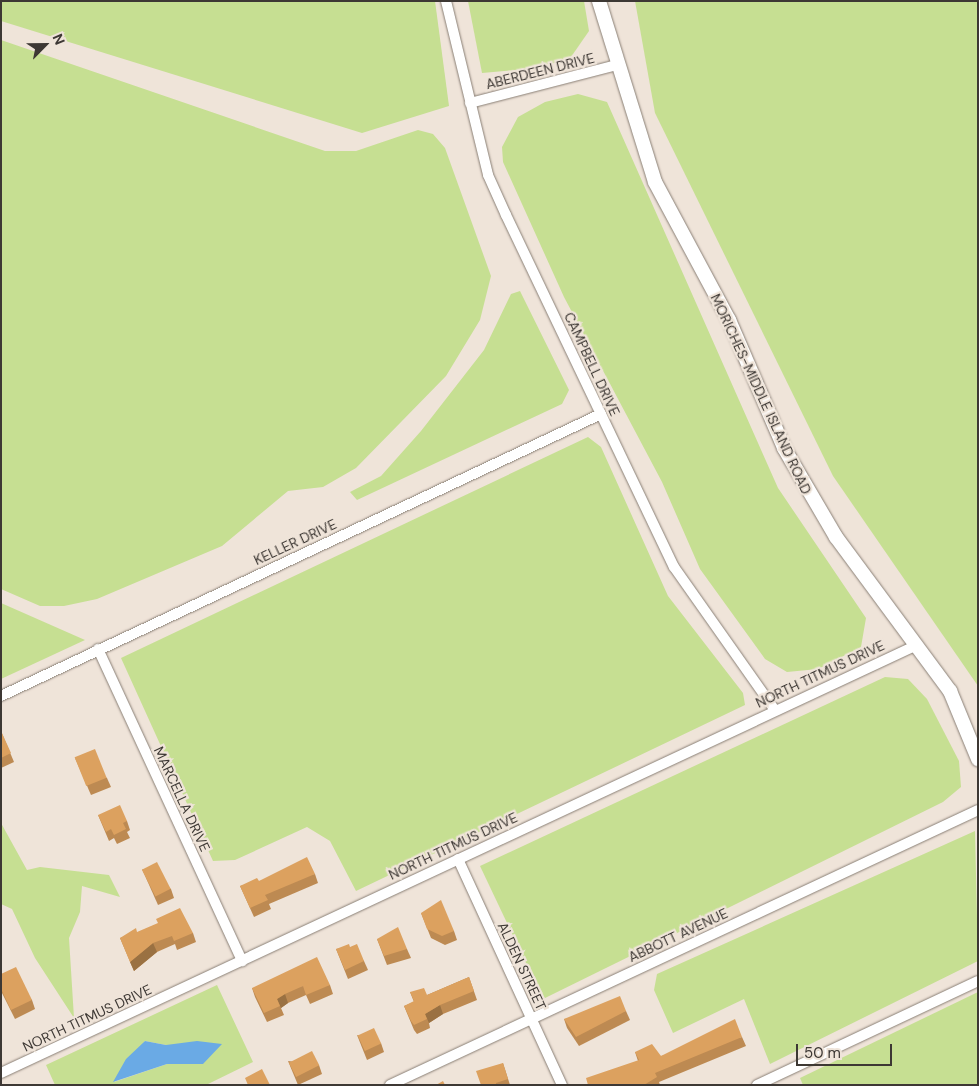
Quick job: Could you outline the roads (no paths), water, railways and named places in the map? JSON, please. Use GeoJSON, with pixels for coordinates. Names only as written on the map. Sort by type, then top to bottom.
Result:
{"type":"FeatureCollection","features":[{"type":"Feature","properties":{"kind":"main road","name":"MORICHES-MIDDLE ISLAND ROAD"},"geometry":{"type":"LineString","coordinates":[[599,1],[617,65],[655,182],[729,320],[807,492],[950,691],[978,759]]}},
{"type":"Feature","properties":{"kind":"street","name":"CAMPBELL DRIVE"},"geometry":{"type":"LineString","coordinates":[[446,1],[488,175],[687,590],[775,710]]}},
{"type":"Feature","properties":{"kind":"street","name":"ABERDEEN DRIVE"},"geometry":{"type":"LineString","coordinates":[[470,103],[617,65]]}},
{"type":"Feature","properties":{"kind":"street","name":"KELLER DRIVE"},"geometry":{"type":"LineString","coordinates":[[1,696],[601,414]]}},
{"type":"Feature","properties":{"kind":"street","name":"NORTH TITMUS DRIVE"},"geometry":{"type":"LineString","coordinates":[[1,1073],[917,645]]}},
{"type":"Feature","properties":{"kind":"street","name":"MARCELLA DRIVE"},"geometry":{"type":"LineString","coordinates":[[98,649],[242,960]]}},
{"type":"Feature","properties":{"kind":"street","name":"ABBOTT AVENUE"},"geometry":{"type":"LineString","coordinates":[[390,1085],[532,1021],[978,810]]}},
{"type":"Feature","properties":{"kind":"street","name":"ALDEN STREET"},"geometry":{"type":"LineString","coordinates":[[458,859],[562,1085]]}},
{"type":"Feature","properties":{"kind":"street"},"geometry":{"type":"LineString","coordinates":[[757,1085],[978,981]]}},
{"type":"Feature","properties":{"kind":"water"},"geometry":{"type":"Polygon","coordinates":[[[145,1041],[166,1045],[197,1041],[222,1044],[203,1064],[167,1064],[113,1082],[126,1059],[145,1041]]]}}]}
